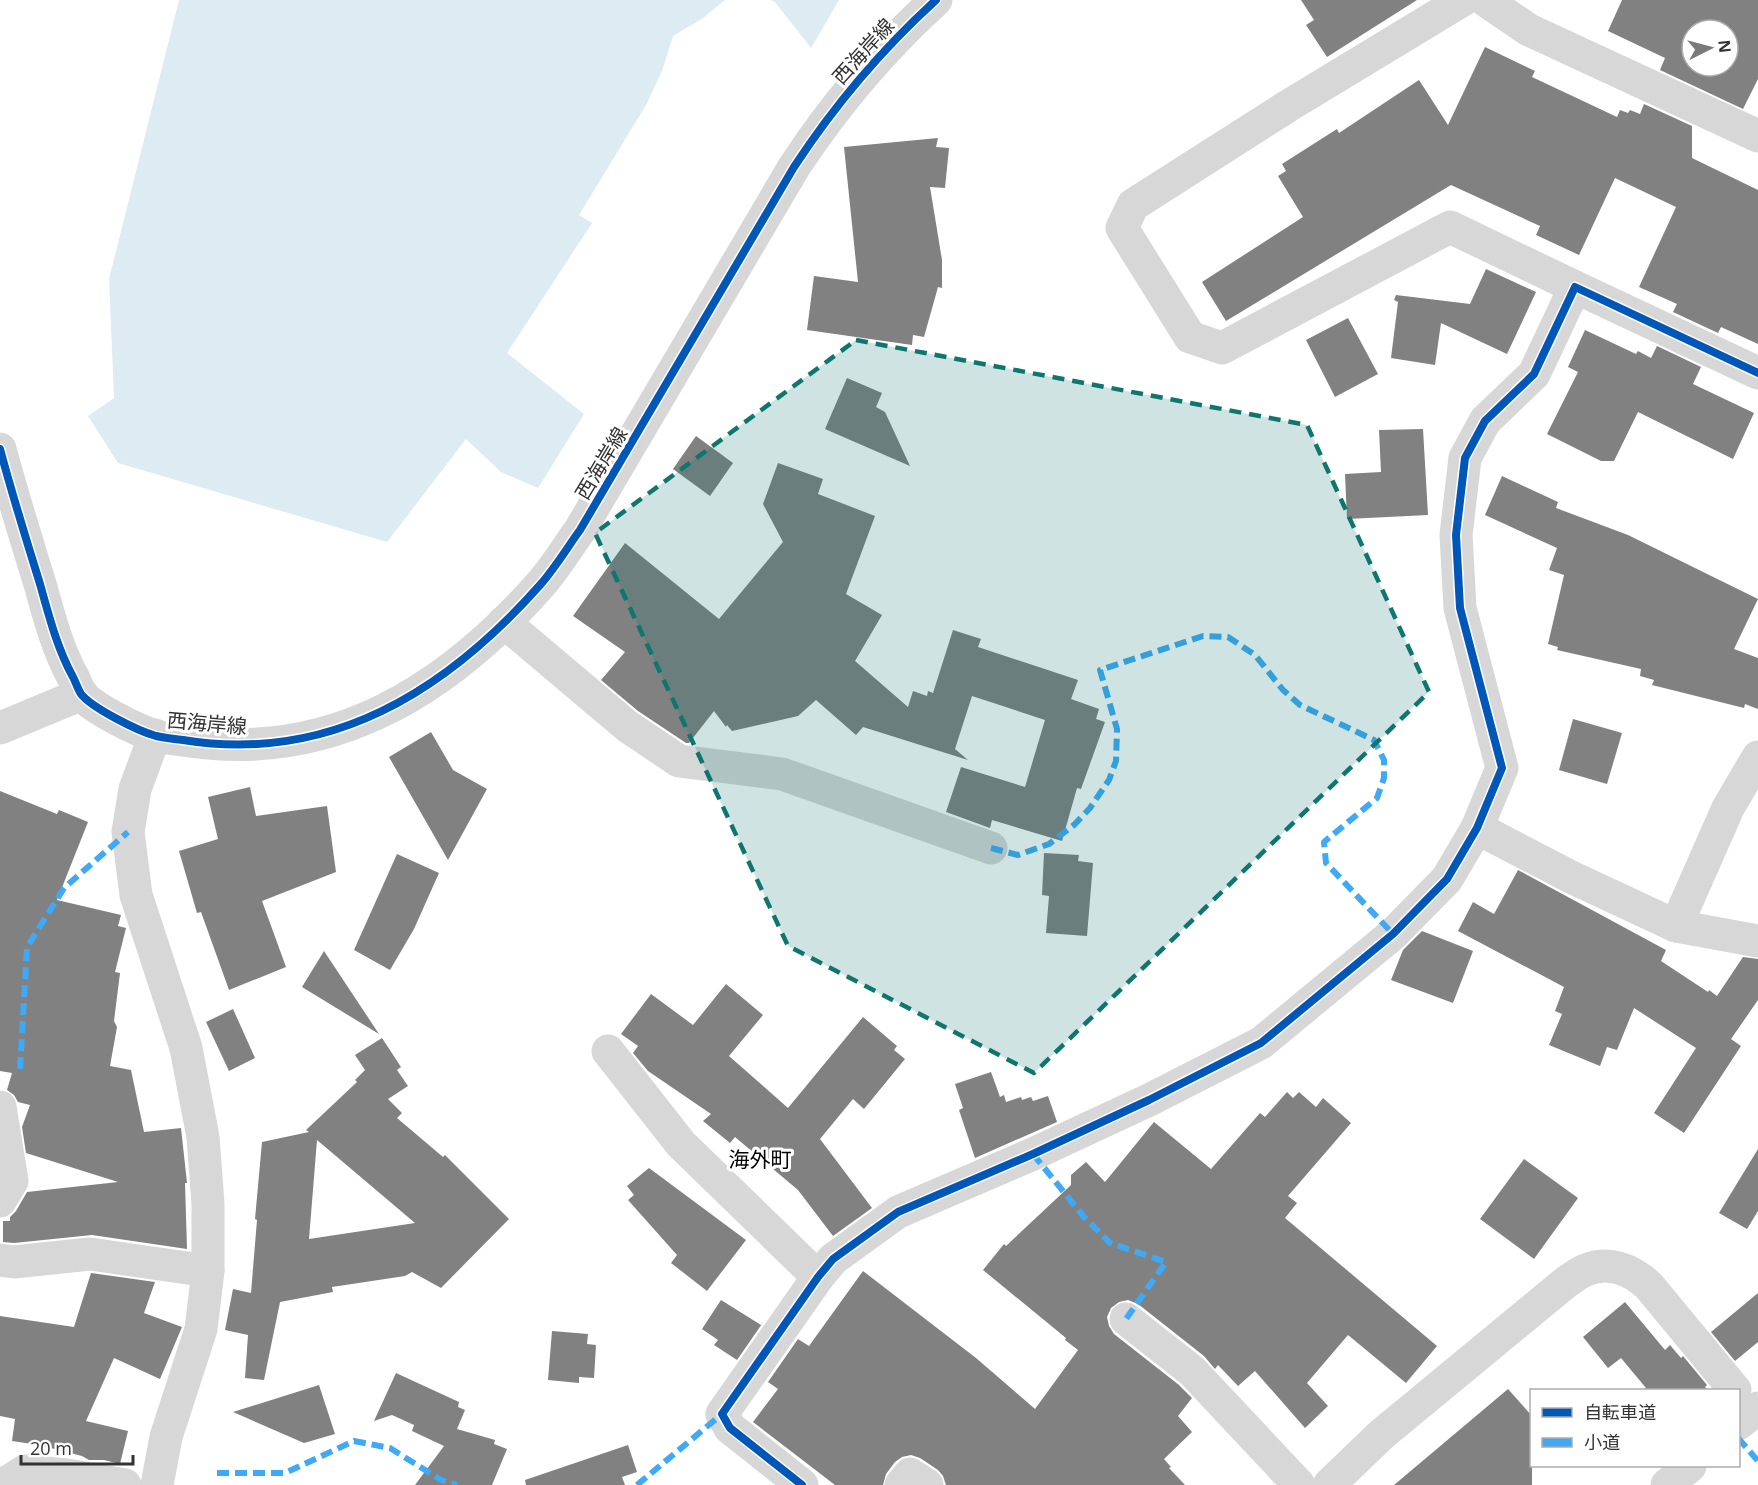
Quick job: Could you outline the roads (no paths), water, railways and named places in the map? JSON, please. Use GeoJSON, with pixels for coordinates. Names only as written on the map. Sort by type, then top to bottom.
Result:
{"type":"FeatureCollection","features":[{"type":"Feature","properties":{"kind":"street","name":"西海岸線"},"geometry":{"type":"LineString","coordinates":[[82,694],[104,711],[155,735],[224,745],[257,744],[290,740],[348,726],[412,696],[471,653],[541,584],[580,530],[813,138],[854,86],[895,40],[936,0]]}},
{"type":"Feature","properties":{"kind":"street"},"geometry":{"type":"LineString","coordinates":[[1463,0],[1288,106],[1133,205],[1122,228],[1190,337],[1222,348],[1450,227],[1758,373]]}},
{"type":"Feature","properties":{"kind":"street"},"geometry":{"type":"LineString","coordinates":[[1485,0],[1529,30],[1758,136]]}},
{"type":"Feature","properties":{"kind":"street"},"geometry":{"type":"LineString","coordinates":[[802,1485],[730,1428],[722,1414],[833,1258],[898,1212],[1034,1154],[1149,1100],[1261,1043],[1393,934],[1447,879],[1477,828],[1502,768],[1460,608],[1456,535],[1465,458],[1485,421],[1534,374],[1575,287]]}},
{"type":"Feature","properties":{"kind":"street"},"geometry":{"type":"LineString","coordinates":[[0,449],[14,503],[60,653],[82,694],[0,728]]}},
{"type":"Feature","properties":{"kind":"street"},"geometry":{"type":"LineString","coordinates":[[504,622],[627,726],[679,760],[782,774],[991,848]]}},
{"type":"Feature","properties":{"kind":"street"},"geometry":{"type":"LineString","coordinates":[[155,735],[135,789],[128,832],[136,895],[186,1048],[203,1137],[208,1204],[208,1271],[201,1329],[166,1437],[157,1485]]}},
{"type":"Feature","properties":{"kind":"street"},"geometry":{"type":"LineString","coordinates":[[1676,926],[1728,808],[1758,757]]}},
{"type":"Feature","properties":{"kind":"street"},"geometry":{"type":"LineString","coordinates":[[1477,828],[1571,877],[1676,926],[1758,941]]}},
{"type":"Feature","properties":{"kind":"street"},"geometry":{"type":"LineString","coordinates":[[608,1051],[681,1144],[818,1277]]}},
{"type":"Feature","properties":{"kind":"street"},"geometry":{"type":"LineString","coordinates":[[0,1107],[12,1181],[0,1201]]}},
{"type":"Feature","properties":{"kind":"street"},"geometry":{"type":"LineString","coordinates":[[0,1260],[14,1262],[90,1254],[208,1271]]}},
{"type":"Feature","properties":{"kind":"street"},"geometry":{"type":"LineString","coordinates":[[1329,1485],[1381,1435],[1565,1283],[1587,1269],[1621,1267],[1636,1274],[1649,1286],[1731,1389]]}},
{"type":"Feature","properties":{"kind":"street"},"geometry":{"type":"LineString","coordinates":[[1126,1319],[1192,1371],[1299,1485]]}},
{"type":"Feature","properties":{"kind":"street"},"geometry":{"type":"LineString","coordinates":[[1667,1485],[1689,1467]]}},
{"type":"Feature","properties":{"kind":"street"},"geometry":{"type":"LineString","coordinates":[[0,1483],[6,1483],[25,1471],[67,1475],[125,1485]]}},
{"type":"Feature","properties":{"kind":"street"},"geometry":{"type":"LineString","coordinates":[[901,1485],[910,1474],[927,1485]]}},
{"type":"Feature","properties":{"kind":"district","name":"海外町"},"geometry":{"type":"Point","coordinates":[760,1159]}}]}
